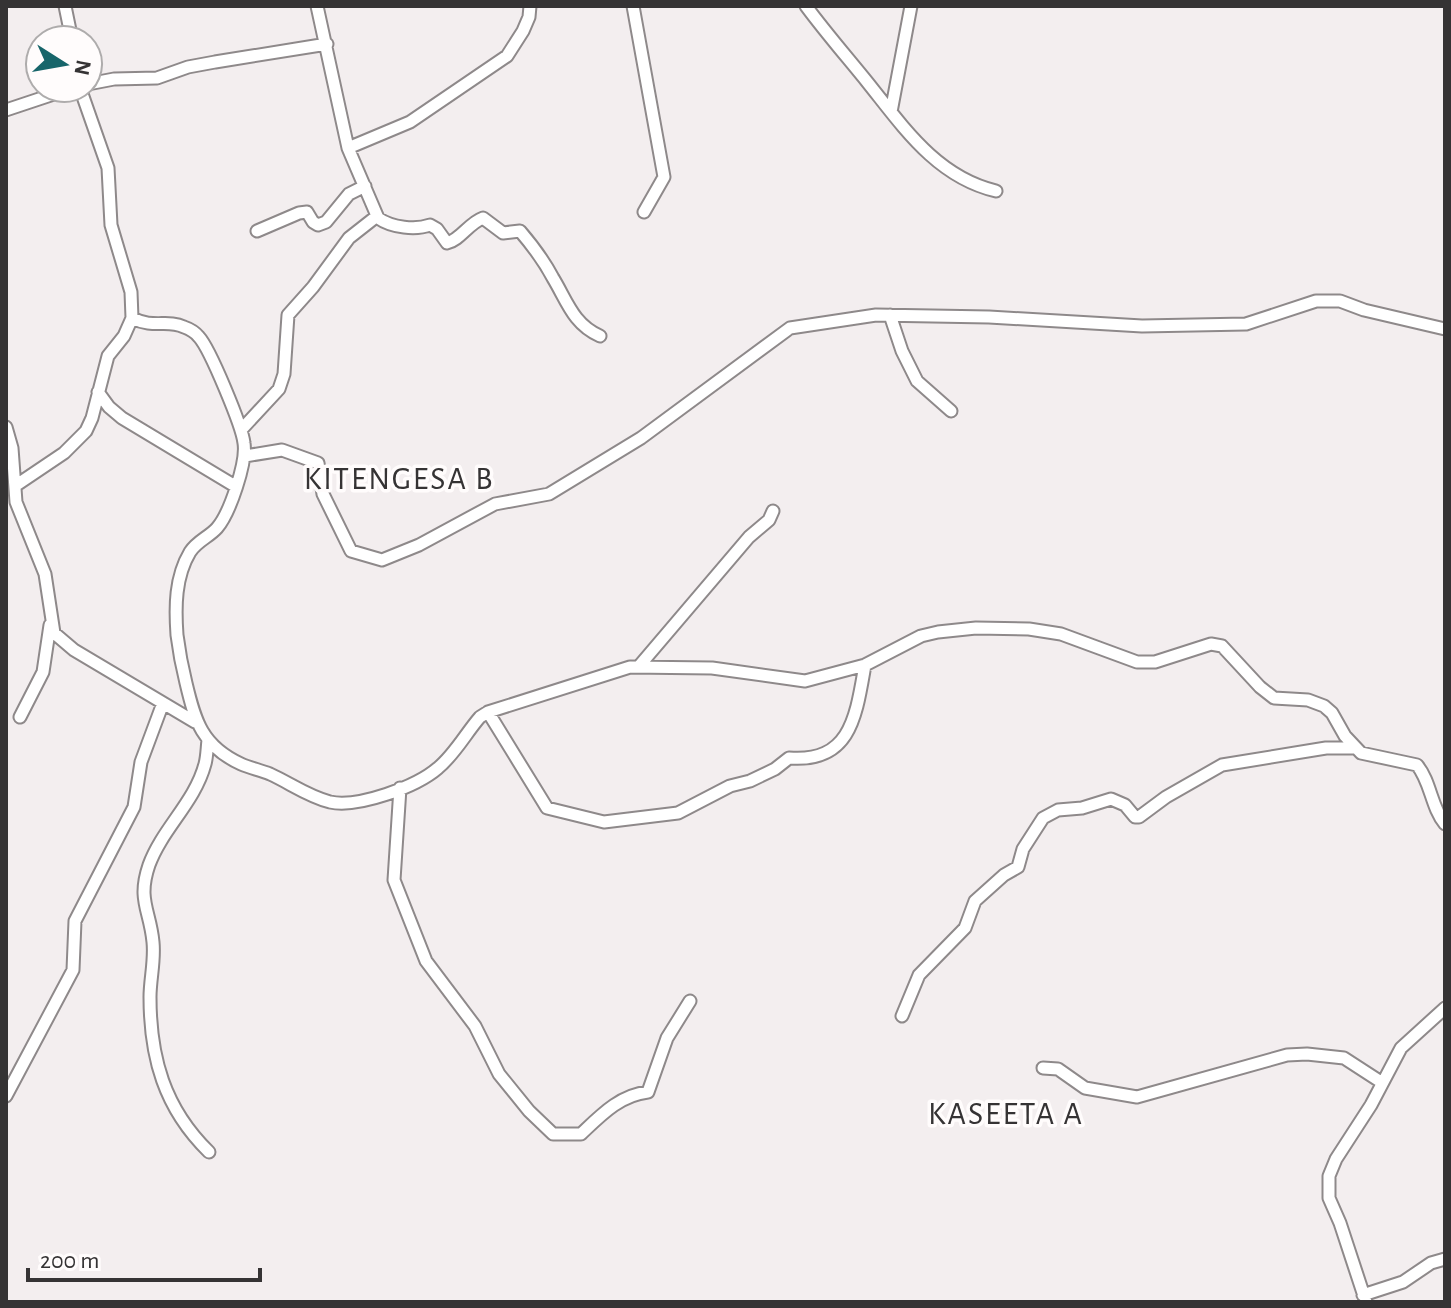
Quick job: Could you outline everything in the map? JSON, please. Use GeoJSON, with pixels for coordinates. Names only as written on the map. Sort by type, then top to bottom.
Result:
{"type":"FeatureCollection","features":[{"type":"Feature","properties":{"kind":"street"},"geometry":{"type":"LineString","coordinates":[[317,6],[348,148],[377,216],[384,222],[418,229],[430,225],[447,243],[455,241],[462,231],[483,218],[503,233],[520,231],[555,280],[570,311],[586,330],[600,336]]}},
{"type":"Feature","properties":{"kind":"street"},"geometry":{"type":"LineString","coordinates":[[348,148],[410,122],[507,56],[523,31],[530,6]]}},
{"type":"Feature","properties":{"kind":"street"},"geometry":{"type":"LineString","coordinates":[[633,6],[664,177],[644,212]]}},
{"type":"Feature","properties":{"kind":"street"},"geometry":{"type":"LineString","coordinates":[[891,112],[911,6]]}},
{"type":"Feature","properties":{"kind":"street"},"geometry":{"type":"LineString","coordinates":[[810,8],[830,40],[927,154],[970,183],[996,191]]}},
{"type":"Feature","properties":{"kind":"street"},"geometry":{"type":"LineString","coordinates":[[104,81],[157,78],[188,67],[327,44]]}},
{"type":"Feature","properties":{"kind":"street"},"geometry":{"type":"LineString","coordinates":[[15,486],[77,443],[92,418],[108,356],[124,336],[132,318],[131,292],[111,225],[108,168],[86,104]]}},
{"type":"Feature","properties":{"kind":"street"},"geometry":{"type":"LineString","coordinates":[[257,231],[299,213],[307,212],[318,225],[326,222],[349,194],[365,186]]}},
{"type":"Feature","properties":{"kind":"street"},"geometry":{"type":"LineString","coordinates":[[241,430],[279,389],[284,374],[288,315],[349,238],[377,216]]}},
{"type":"Feature","properties":{"kind":"street"},"geometry":{"type":"LineString","coordinates":[[245,456],[282,450],[318,463],[323,494],[351,551],[382,560],[419,545],[495,504],[549,494],[578,478],[641,438],[790,328],[890,315],[1142,326],[1246,324],[1316,301],[1340,301],[1364,310],[1445,329]]}},
{"type":"Feature","properties":{"kind":"street"},"geometry":{"type":"LineString","coordinates":[[890,315],[902,351],[917,381],[951,411]]}},
{"type":"Feature","properties":{"kind":"street"},"geometry":{"type":"LineString","coordinates":[[132,318],[148,325],[179,325],[200,338],[241,430],[245,456],[224,517],[216,529],[195,545],[179,580],[177,638],[195,722]]}},
{"type":"Feature","properties":{"kind":"street"},"geometry":{"type":"LineString","coordinates":[[98,392],[122,418],[235,486]]}},
{"type":"Feature","properties":{"kind":"street"},"geometry":{"type":"LineString","coordinates":[[6,427],[12,448],[18,511],[45,574],[50,625],[43,672],[20,717]]}},
{"type":"Feature","properties":{"kind":"street"},"geometry":{"type":"LineString","coordinates":[[640,665],[749,537],[769,520],[773,511]]}},
{"type":"Feature","properties":{"kind":"street"},"geometry":{"type":"LineString","coordinates":[[50,625],[54,633],[74,650],[195,722],[208,740],[242,765],[267,773],[297,791],[333,803],[367,800],[400,788],[438,768],[480,717],[488,712],[640,665],[712,668],[805,681],[865,665],[921,636],[965,629],[1029,629],[1061,634],[1137,662],[1155,662],[1216,644],[1233,655],[1260,687],[1274,698],[1308,700],[1324,706],[1332,713],[1354,748],[1361,753],[1417,765],[1427,783],[1435,809],[1445,824]]}},
{"type":"Feature","properties":{"kind":"street"},"geometry":{"type":"LineString","coordinates":[[488,712],[547,808],[594,821],[647,817],[678,813],[730,786],[775,769],[789,758],[804,761],[829,753],[851,723],[865,665]]}},
{"type":"Feature","properties":{"kind":"street"},"geometry":{"type":"LineString","coordinates":[[6,1096],[73,970],[75,921],[134,807],[144,750],[163,703]]}},
{"type":"Feature","properties":{"kind":"street"},"geometry":{"type":"LineString","coordinates":[[208,740],[205,765],[183,806],[159,839],[142,885],[154,945],[150,996],[154,1057],[176,1109],[209,1152]]}},
{"type":"Feature","properties":{"kind":"street"},"geometry":{"type":"LineString","coordinates":[[902,1016],[919,975],[965,928],[975,901],[1004,875],[1018,867],[1023,849],[1043,818],[1058,810],[1082,808],[1111,799],[1125,805],[1135,817],[1139,817],[1166,797],[1222,765],[1310,750],[1354,748]]}},
{"type":"Feature","properties":{"kind":"street"},"geometry":{"type":"LineString","coordinates":[[400,788],[394,880],[426,961],[475,1026],[499,1074],[529,1111],[553,1134],[581,1134],[606,1111],[632,1094],[648,1092],[667,1038],[690,1001]]}},
{"type":"Feature","properties":{"kind":"street"},"geometry":{"type":"LineString","coordinates":[[1445,1008],[1401,1048],[1371,1105],[1336,1159],[1328,1183],[1329,1198],[1365,1298],[1403,1282],[1431,1263],[1445,1259]]}},
{"type":"Feature","properties":{"kind":"street"},"geometry":{"type":"LineString","coordinates":[[1043,1068],[1058,1069],[1085,1088],[1137,1097],[1293,1054],[1344,1058],[1381,1082]]}},
{"type":"Feature","properties":{"kind":"district","name":"KITENGESA B"},"geometry":{"type":"Point","coordinates":[399,479]}},
{"type":"Feature","properties":{"kind":"district","name":"KASEETA A"},"geometry":{"type":"Point","coordinates":[1006,1114]}}]}
